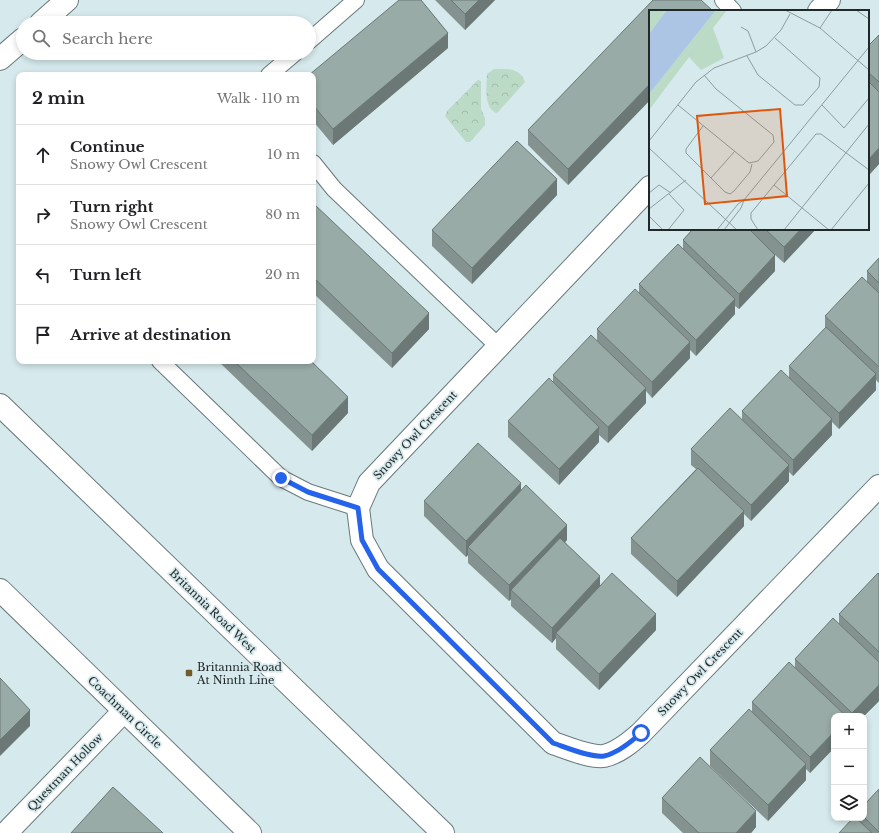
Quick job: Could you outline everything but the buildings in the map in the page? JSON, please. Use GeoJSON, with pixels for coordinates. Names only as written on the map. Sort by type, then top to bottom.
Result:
{"type":"FeatureCollection","features":[{"type":"Feature","properties":{"kind":"street"},"geometry":{"type":"LineString","coordinates":[[49,16],[67,0]]}},
{"type":"Feature","properties":{"kind":"street"},"geometry":{"type":"LineString","coordinates":[[820,10],[829,0]]}},
{"type":"Feature","properties":{"kind":"street"},"geometry":{"type":"LineString","coordinates":[[0,60],[16,45]]}},
{"type":"Feature","properties":{"kind":"street","name":"Snowy Owl Crescent"},"geometry":{"type":"LineString","coordinates":[[649,188],[369,483],[358,508],[362,540],[378,569],[553,743],[586,754],[604,756],[625,747],[641,733],[879,486]]}},
{"type":"Feature","properties":{"kind":"street","name":"Britannia Road West"},"geometry":{"type":"LineString","coordinates":[[0,405],[443,833]]}},
{"type":"Feature","properties":{"kind":"street","name":"Coachman Circle"},"geometry":{"type":"LineString","coordinates":[[0,590],[250,833]]}},
{"type":"Feature","properties":{"kind":"street","name":"Questman Hollow"},"geometry":{"type":"LineString","coordinates":[[6,833],[124,711]]}},
{"type":"Feature","properties":{"kind":"lane"},"geometry":{"type":"LineString","coordinates":[[316,35],[356,0]]}},
{"type":"Feature","properties":{"kind":"lane"},"geometry":{"type":"LineString","coordinates":[[723,0],[732,10]]}},
{"type":"Feature","properties":{"kind":"lane"},"geometry":{"type":"LineString","coordinates":[[273,72],[287,60]]}},
{"type":"Feature","properties":{"kind":"lane"},"geometry":{"type":"LineString","coordinates":[[316,167],[334,189],[498,346]]}},
{"type":"Feature","properties":{"kind":"lane"},"geometry":{"type":"LineString","coordinates":[[163,364],[281,478],[308,492],[358,508]]}},
{"type":"Feature","properties":{"kind":"green space"},"geometry":{"type":"Polygon","coordinates":[[[494,69],[508,69],[516,71],[523,77],[525,82],[496,113],[489,106],[486,90],[487,74],[494,69]]]}},
{"type":"Feature","properties":{"kind":"green space"},"geometry":{"type":"Polygon","coordinates":[[[478,80],[481,81],[481,109],[485,118],[485,125],[470,142],[466,142],[445,116],[447,111],[478,80]]]}},
{"type":"Feature","properties":{"kind":"place","name":"Britannia Road At Ninth Line"},"geometry":{"type":"Point","coordinates":[189,673]}},
{"type":"Feature","properties":{"kind":"route"},"geometry":{"type":"LineString","coordinates":[[281,478],[308,492],[358,508],[362,540],[378,569],[553,743],[586,754],[604,756],[625,747],[641,733]]}}]}
